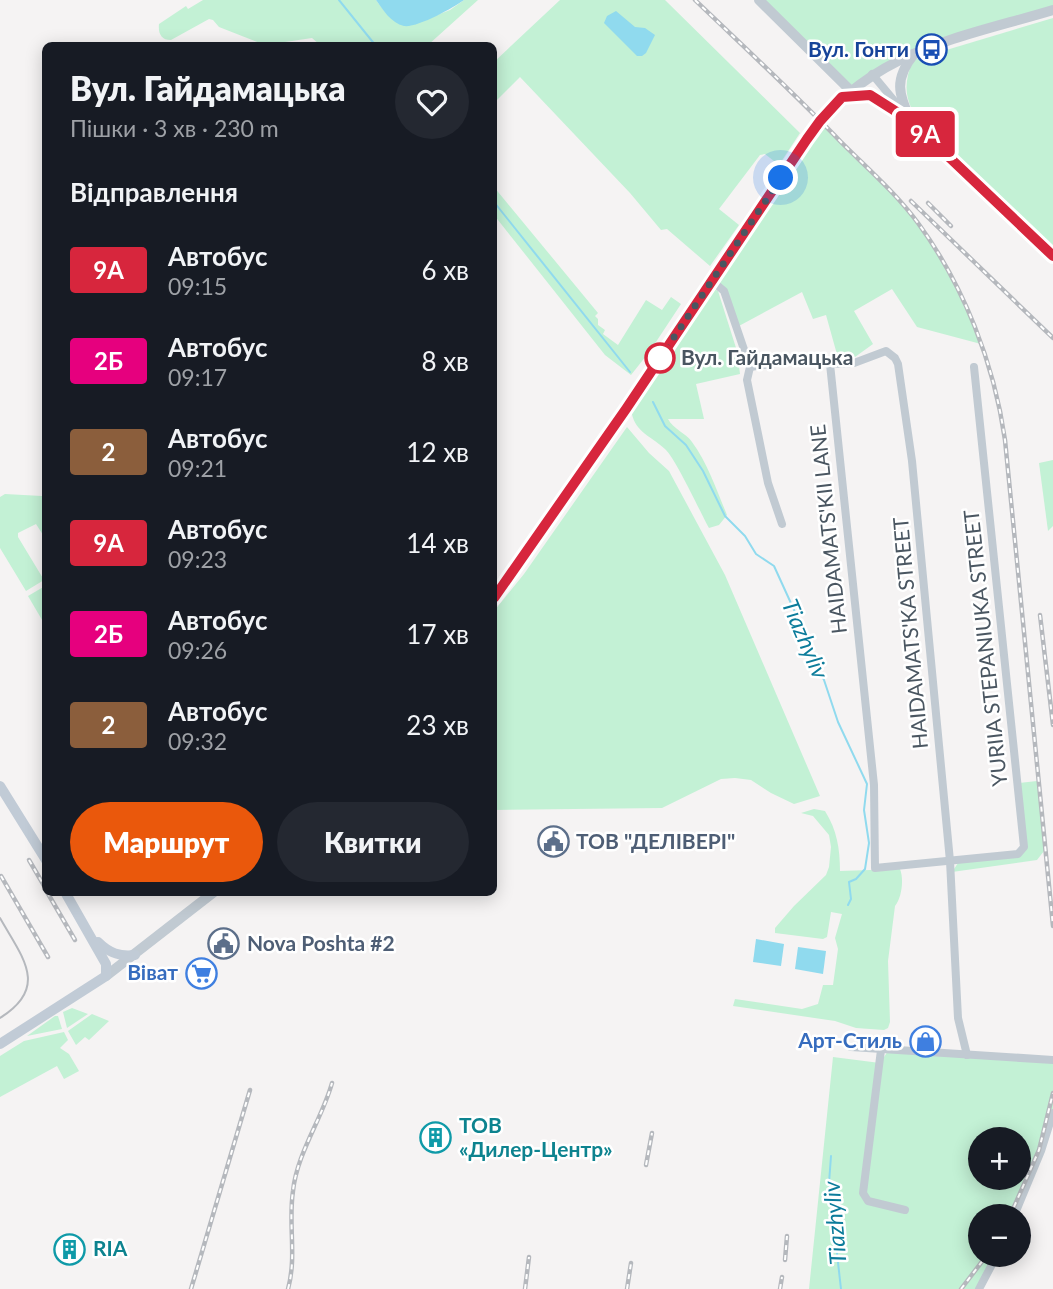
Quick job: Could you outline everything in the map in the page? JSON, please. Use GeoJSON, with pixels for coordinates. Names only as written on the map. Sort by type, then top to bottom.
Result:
{"type":"FeatureCollection","features":[{"type":"Feature","properties":{"kind":"main road"},"geometry":{"type":"LineString","coordinates":[[0,786],[42,854]]}},
{"type":"Feature","properties":{"kind":"main road"},"geometry":{"type":"LineString","coordinates":[[0,1044],[106,976],[106,964],[67,896]]}},
{"type":"Feature","properties":{"kind":"main road"},"geometry":{"type":"LineString","coordinates":[[91,935],[111,953],[135,955]]}},
{"type":"Feature","properties":{"kind":"street"},"geometry":{"type":"LineString","coordinates":[[759,0],[846,94],[870,95],[911,121]]}},
{"type":"Feature","properties":{"kind":"street"},"geometry":{"type":"LineString","coordinates":[[497,594],[819,122],[846,94],[872,74],[917,50],[1053,10]]}},
{"type":"Feature","properties":{"kind":"street"},"geometry":{"type":"LineString","coordinates":[[911,121],[901,100],[900,85],[904,66],[917,50]]}},
{"type":"Feature","properties":{"kind":"street"},"geometry":{"type":"LineString","coordinates":[[872,74],[911,121],[1053,256]]}},
{"type":"Feature","properties":{"kind":"street"},"geometry":{"type":"LineString","coordinates":[[712,281],[724,291],[750,367],[747,380],[768,483],[782,524]]}},
{"type":"Feature","properties":{"kind":"street","name":"HAIDAMATS'KA STREET"},"geometry":{"type":"LineString","coordinates":[[750,367],[804,359],[830,364],[860,361],[886,351],[895,358],[900,371],[912,461],[950,861],[958,1018],[967,1055]]}},
{"type":"Feature","properties":{"kind":"street","name":"HAIDAMATS'KII LANE"},"geometry":{"type":"LineString","coordinates":[[830,364],[874,785],[875,868],[950,861]]}},
{"type":"Feature","properties":{"kind":"street","name":"YURIIA STEPANIUKA STREET"},"geometry":{"type":"LineString","coordinates":[[950,861],[1018,854],[1024,847],[974,368]]}},
{"type":"Feature","properties":{"kind":"street"},"geometry":{"type":"LineString","coordinates":[[106,976],[209,896]]}},
{"type":"Feature","properties":{"kind":"street"},"geometry":{"type":"LineString","coordinates":[[852,1047],[1053,1060]]}},
{"type":"Feature","properties":{"kind":"street"},"geometry":{"type":"LineString","coordinates":[[881,1050],[863,1193],[868,1201],[905,1210]]}},
{"type":"Feature","properties":{"kind":"street"},"geometry":{"type":"LineString","coordinates":[[1019,1204],[1053,1113]]}},
{"type":"Feature","properties":{"kind":"street"},"geometry":{"type":"LineString","coordinates":[[979,1289],[991,1267]]}},
{"type":"Feature","properties":{"kind":"green space"},"geometry":{"type":"Polygon","coordinates":[[[203,0],[376,0],[395,21],[411,25],[450,10],[464,0],[478,0],[431,42],[317,42],[312,38],[257,42],[219,27],[209,19],[171,40],[163,37],[159,24],[186,6],[188,9],[203,0]]]}},
{"type":"Feature","properties":{"kind":"green space"},"geometry":{"type":"Polygon","coordinates":[[[560,0],[665,0],[800,133],[779,165],[765,154],[760,155],[719,209],[739,225],[710,266],[667,229],[661,230],[630,193],[520,77],[497,100],[497,59],[560,0]]]}},
{"type":"Feature","properties":{"kind":"green space"},"geometry":{"type":"Polygon","coordinates":[[[759,0],[1053,0],[1053,10],[917,50],[850,90],[759,0]]]}},
{"type":"Feature","properties":{"kind":"green space"},"geometry":{"type":"Polygon","coordinates":[[[1053,18],[1053,249],[919,121],[907,97],[907,80],[913,60],[1053,18]]]}},
{"type":"Feature","properties":{"kind":"green space"},"geometry":{"type":"Polygon","coordinates":[[[820,121],[885,184],[920,225],[954,282],[981,344],[917,327],[892,289],[854,311],[873,344],[855,357],[838,358],[826,315],[813,319],[802,292],[737,327],[725,291],[712,281],[820,121]]]}},
{"type":"Feature","properties":{"kind":"green space"},"geometry":{"type":"Polygon","coordinates":[[[497,191],[598,313],[595,316],[598,325],[605,330],[603,334],[618,345],[646,300],[662,310],[671,297],[681,304],[631,375],[605,355],[497,219],[497,191]]]}},
{"type":"Feature","properties":{"kind":"green space"},"geometry":{"type":"Polygon","coordinates":[[[714,289],[718,291],[737,351],[740,374],[696,384],[704,419],[668,419],[698,450],[727,515],[719,525],[709,528],[670,455],[639,428],[631,408],[714,289]]]}},
{"type":"Feature","properties":{"kind":"green space"},"geometry":{"type":"Polygon","coordinates":[[[627,427],[669,471],[725,575],[820,796],[794,804],[751,780],[735,778],[721,779],[662,808],[497,810],[497,607],[524,574],[627,427]]]}},
{"type":"Feature","properties":{"kind":"green space"},"geometry":{"type":"Polygon","coordinates":[[[1053,460],[1053,526],[1048,531],[1039,463],[1053,460]]]}},
{"type":"Feature","properties":{"kind":"green space"},"geometry":{"type":"Polygon","coordinates":[[[5,494],[42,496],[42,533],[36,524],[18,533],[42,577],[42,581],[26,591],[0,548],[0,497],[5,494]]]}},
{"type":"Feature","properties":{"kind":"green space"},"geometry":{"type":"Polygon","coordinates":[[[42,588],[42,620],[28,596],[42,588]]]}},
{"type":"Feature","properties":{"kind":"green space"},"geometry":{"type":"Polygon","coordinates":[[[1037,781],[1044,851],[1037,860],[952,872],[958,863],[1018,856],[1025,848],[1019,783],[1037,781]]]}},
{"type":"Feature","properties":{"kind":"green space"},"geometry":{"type":"Polygon","coordinates":[[[814,809],[825,811],[832,825],[838,847],[840,871],[900,869],[902,888],[895,906],[888,961],[890,1022],[884,1030],[856,1028],[835,1021],[733,1006],[735,999],[802,1009],[818,1004],[823,985],[833,985],[838,949],[835,938],[842,914],[831,912],[827,937],[823,939],[775,933],[775,928],[826,875],[829,867],[829,835],[813,816],[801,813],[814,809]]]}},
{"type":"Feature","properties":{"kind":"green space"},"geometry":{"type":"Polygon","coordinates":[[[72,1008],[88,1014],[67,1028],[63,1012],[72,1008]]]}},
{"type":"Feature","properties":{"kind":"green space"},"geometry":{"type":"Polygon","coordinates":[[[92,1014],[109,1021],[89,1040],[85,1037],[76,1045],[68,1031],[92,1014]]]}},
{"type":"Feature","properties":{"kind":"green space"},"geometry":{"type":"Polygon","coordinates":[[[58,1016],[62,1029],[27,1036],[58,1016]]]}},
{"type":"Feature","properties":{"kind":"green space"},"geometry":{"type":"Polygon","coordinates":[[[64,1032],[68,1040],[60,1048],[69,1054],[79,1071],[64,1079],[57,1066],[0,1097],[0,1056],[24,1041],[64,1032]]]}},
{"type":"Feature","properties":{"kind":"green space"},"geometry":{"type":"Polygon","coordinates":[[[888,1051],[1053,1060],[1053,1113],[1031,1171],[1031,1127],[968,1127],[968,1190],[1024,1190],[1019,1204],[968,1204],[968,1267],[991,1267],[979,1289],[809,1289],[833,1057],[880,1063],[888,1051]]]}},
{"type":"Feature","properties":{"kind":"water"},"geometry":{"type":"Polygon","coordinates":[[[376,0],[464,0],[426,21],[404,26],[391,19],[376,0]]]}},
{"type":"Feature","properties":{"kind":"water"},"geometry":{"type":"Polygon","coordinates":[[[616,11],[635,27],[645,28],[655,35],[642,56],[637,56],[604,23],[607,16],[616,11]]]}},
{"type":"Feature","properties":{"kind":"water"},"geometry":{"type":"Polygon","coordinates":[[[756,939],[784,944],[781,966],[753,962],[756,939]]]}},
{"type":"Feature","properties":{"kind":"water"},"geometry":{"type":"Polygon","coordinates":[[[798,947],[826,951],[823,974],[795,969],[798,947]]]}},
{"type":"Feature","properties":{"kind":"waterway","name":"Tiazhyliv"},"geometry":{"type":"LineString","coordinates":[[339,0],[373,42]]}},
{"type":"Feature","properties":{"kind":"waterway","name":"Tiazhyliv"},"geometry":{"type":"LineString","coordinates":[[497,206],[630,372]]}},
{"type":"Feature","properties":{"kind":"waterway","name":"Tiazhyliv"},"geometry":{"type":"LineString","coordinates":[[653,402],[665,426],[686,445],[703,471],[725,516],[745,536],[756,554],[774,566],[800,623],[806,645],[824,680],[838,722],[867,784],[864,810],[869,843],[865,869],[849,882],[851,899],[848,905]]}},
{"type":"Feature","properties":{"kind":"waterway","name":"Tiazhyliv"},"geometry":{"type":"LineString","coordinates":[[831,1156],[829,1183],[841,1289]]}},
{"type":"Feature","properties":{"kind":"tram line"},"geometry":{"type":"LineString","coordinates":[[0,918],[23,959],[28,983],[24,995],[0,1018]]}},
{"type":"Feature","properties":{"kind":"railway"},"geometry":{"type":"LineString","coordinates":[[695,0],[900,201],[934,247],[975,326],[993,382],[1005,440],[1053,926]]}},
{"type":"Feature","properties":{"kind":"railway"},"geometry":{"type":"LineString","coordinates":[[911,201],[1053,338]]}},
{"type":"Feature","properties":{"kind":"railway"},"geometry":{"type":"LineString","coordinates":[[928,203],[951,226]]}},
{"type":"Feature","properties":{"kind":"railway"},"geometry":{"type":"LineString","coordinates":[[1040,615],[1053,725]]}},
{"type":"Feature","properties":{"kind":"railway"},"geometry":{"type":"LineString","coordinates":[[29,860],[42,882]]}},
{"type":"Feature","properties":{"kind":"railway"},"geometry":{"type":"LineString","coordinates":[[1,876],[48,957]]}},
{"type":"Feature","properties":{"kind":"railway"},"geometry":{"type":"LineString","coordinates":[[49,896],[75,940]]}},
{"type":"Feature","properties":{"kind":"railway"},"geometry":{"type":"LineString","coordinates":[[288,1289],[292,1264],[292,1203],[295,1177],[332,1083]]}},
{"type":"Feature","properties":{"kind":"railway"},"geometry":{"type":"LineString","coordinates":[[191,1289],[250,1090]]}},
{"type":"Feature","properties":{"kind":"railway"},"geometry":{"type":"LineString","coordinates":[[1015,1204],[1039,1150],[1053,1093]]}},
{"type":"Feature","properties":{"kind":"railway"},"geometry":{"type":"LineString","coordinates":[[646,1165],[652,1133]]}},
{"type":"Feature","properties":{"kind":"railway"},"geometry":{"type":"LineString","coordinates":[[785,1260],[787,1236]]}},
{"type":"Feature","properties":{"kind":"railway"},"geometry":{"type":"LineString","coordinates":[[525,1289],[529,1257]]}},
{"type":"Feature","properties":{"kind":"railway"},"geometry":{"type":"LineString","coordinates":[[627,1289],[631,1263]]}},
{"type":"Feature","properties":{"kind":"railway"},"geometry":{"type":"LineString","coordinates":[[961,1289],[978,1267]]}},
{"type":"Feature","properties":{"kind":"railway"},"geometry":{"type":"LineString","coordinates":[[780,1289],[782,1277]]}},
{"type":"Feature","properties":{"kind":"bus line","name":"9А"},"geometry":{"type":"LineString","coordinates":[[497,594],[626,409],[807,139],[842,97],[870,95],[911,121],[1053,256]]}},
{"type":"Feature","properties":{"kind":"place","name":"Вул. Гонти"},"geometry":{"type":"Point","coordinates":[932,50]}},
{"type":"Feature","properties":{"kind":"place","name":"Вул. Гайдамацька"},"geometry":{"type":"Point","coordinates":[660,358]}},
{"type":"Feature","properties":{"kind":"place","name":"ТОВ \"ДЕЛІВЕРІ\""},"geometry":{"type":"Point","coordinates":[553,842]}},
{"type":"Feature","properties":{"kind":"place","name":"Nova Poshta #2"},"geometry":{"type":"Point","coordinates":[224,944]}},
{"type":"Feature","properties":{"kind":"place","name":"Віват"},"geometry":{"type":"Point","coordinates":[201,973]}},
{"type":"Feature","properties":{"kind":"place","name":"Арт-Стиль"},"geometry":{"type":"Point","coordinates":[925,1041]}},
{"type":"Feature","properties":{"kind":"place","name":"ТОВ «Дилер-Центр»"},"geometry":{"type":"Point","coordinates":[436,1138]}},
{"type":"Feature","properties":{"kind":"place","name":"RIA"},"geometry":{"type":"Point","coordinates":[70,1249]}},
{"type":"Feature","properties":{"kind":"route"},"geometry":{"type":"LineString","coordinates":[[660,358],[781,178]]}}]}
